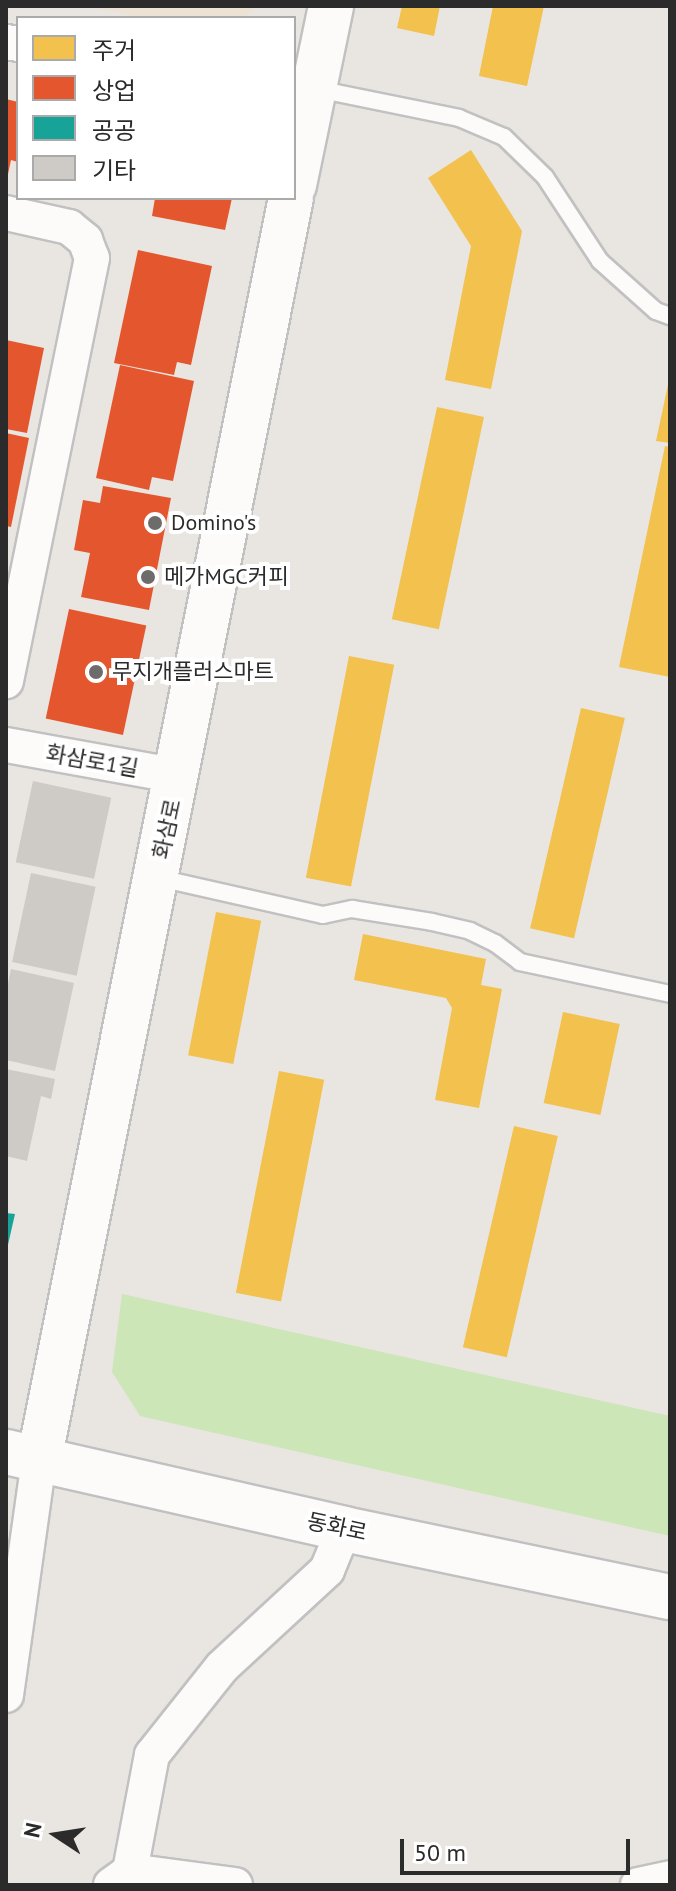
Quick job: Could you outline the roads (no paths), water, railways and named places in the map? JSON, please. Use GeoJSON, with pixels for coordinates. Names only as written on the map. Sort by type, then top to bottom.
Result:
{"type":"FeatureCollection","features":[{"type":"Feature","properties":{"kind":"street"},"geometry":{"type":"LineString","coordinates":[[296,171],[307,97],[331,6]]}},
{"type":"Feature","properties":{"kind":"street","name":"화삼로"},"geometry":{"type":"LineString","coordinates":[[22,1456],[157,878],[291,200]]}},
{"type":"Feature","properties":{"kind":"street"},"geometry":{"type":"LineString","coordinates":[[6,213],[69,227],[85,240],[92,258],[6,681]]}},
{"type":"Feature","properties":{"kind":"street","name":"화삼로1길"},"geometry":{"type":"LineString","coordinates":[[6,745],[178,776]]}},
{"type":"Feature","properties":{"kind":"street"},"geometry":{"type":"LineString","coordinates":[[6,1695],[22,1456]]}},
{"type":"Feature","properties":{"kind":"street","name":"동화로"},"geometry":{"type":"LineString","coordinates":[[22,1456],[344,1529],[670,1597]]}},
{"type":"Feature","properties":{"kind":"street"},"geometry":{"type":"LineString","coordinates":[[235,1885],[120,1878],[152,1755],[222,1667],[327,1570],[344,1529]]}},
{"type":"Feature","properties":{"kind":"street"},"geometry":{"type":"LineString","coordinates":[[638,1885],[670,1878]]}},
{"type":"Feature","properties":{"kind":"lane"},"geometry":{"type":"LineString","coordinates":[[307,97],[459,118],[504,137],[545,177],[600,261],[656,311],[670,316]]}},
{"type":"Feature","properties":{"kind":"lane"},"geometry":{"type":"LineString","coordinates":[[157,878],[323,915],[352,909],[432,922],[470,931],[495,943],[520,962],[670,994]]}},
{"type":"Feature","properties":{"kind":"place","name":"Domino's"},"geometry":{"type":"Point","coordinates":[155,523]}},
{"type":"Feature","properties":{"kind":"place","name":"메가MGC커피"},"geometry":{"type":"Point","coordinates":[148,577]}},
{"type":"Feature","properties":{"kind":"place","name":"무지개플러스마트"},"geometry":{"type":"Point","coordinates":[96,672]}}]}
